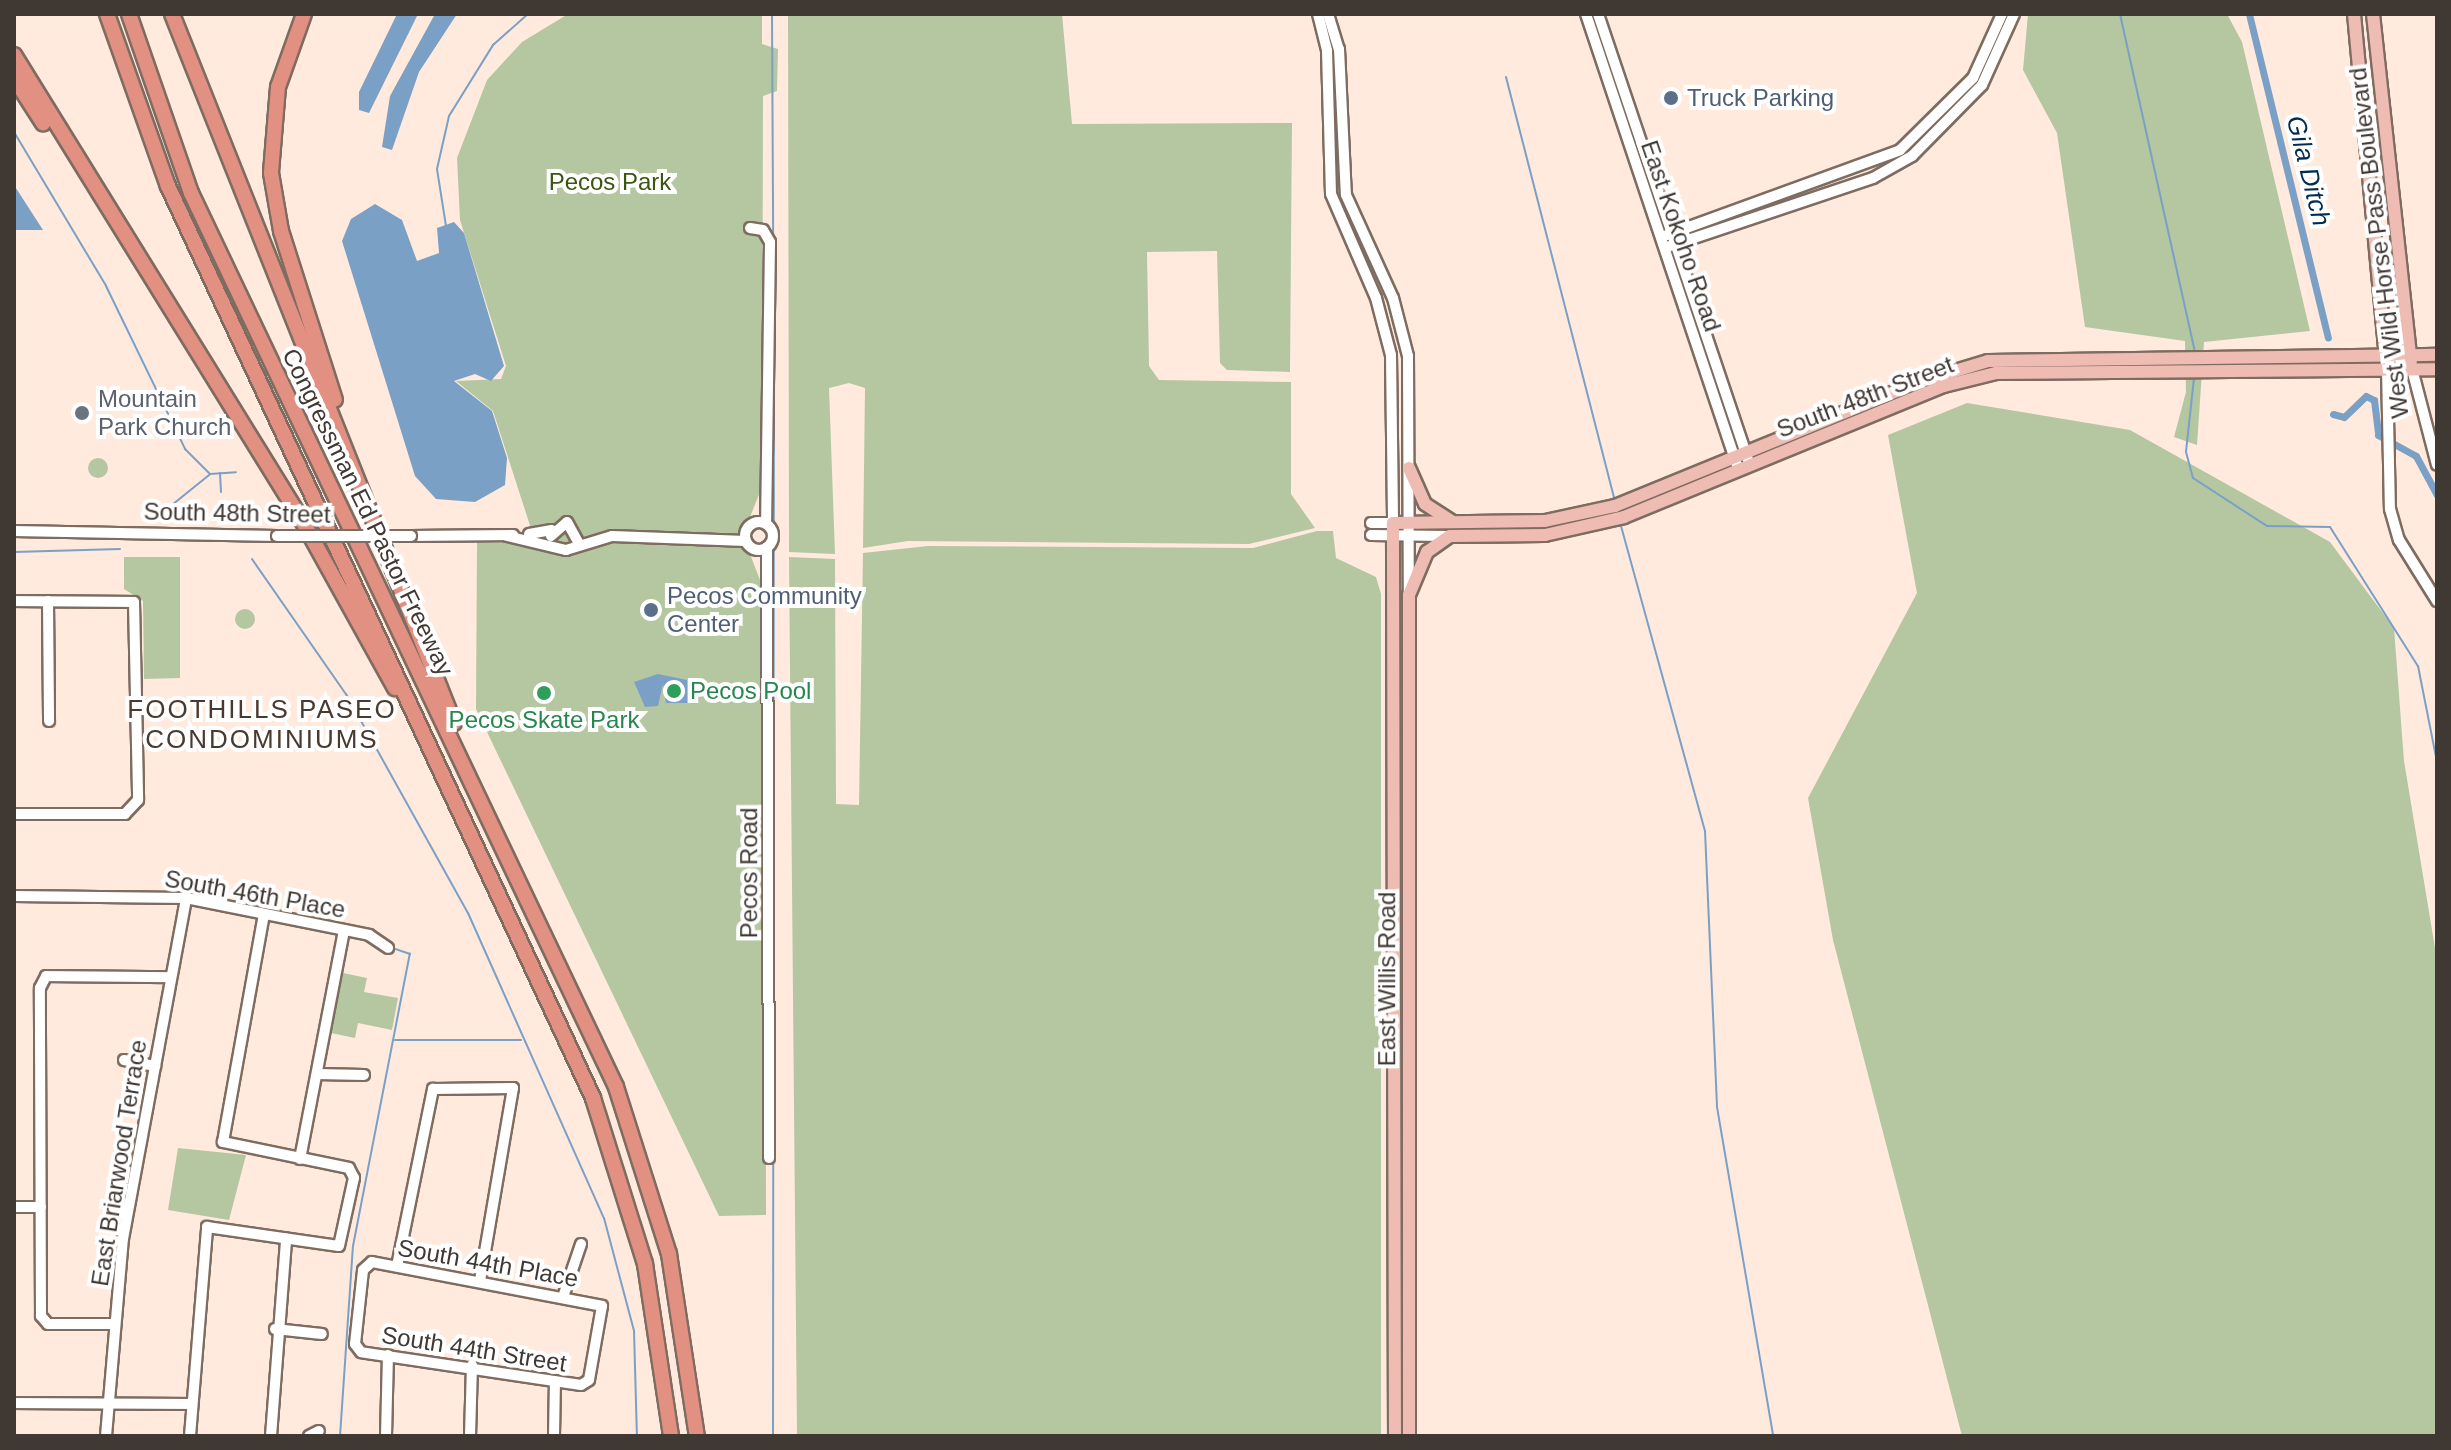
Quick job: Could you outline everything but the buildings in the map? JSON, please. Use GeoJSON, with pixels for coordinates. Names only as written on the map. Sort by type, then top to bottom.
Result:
{"type":"FeatureCollection","features":[{"type":"Feature","properties":{"kind":"highway","name":"Congressman Ed Pastor Freeway"},"geometry":{"type":"LineString","coordinates":[[107,14],[173,197],[472,838],[611,1145],[650,1288],[671,1436]]}},
{"type":"Feature","properties":{"kind":"highway","name":"Congressman Ed Pastor Freeway"},"geometry":{"type":"LineString","coordinates":[[129,14],[191,193],[597,1040],[642,1157],[679,1303],[697,1436]]}},
{"type":"Feature","properties":{"kind":"highway"},"geometry":{"type":"LineString","coordinates":[[172,14],[495,825]]}},
{"type":"Feature","properties":{"kind":"highway"},"geometry":{"type":"LineString","coordinates":[[304,14],[275,98],[274,196],[366,499]]}},
{"type":"Feature","properties":{"kind":"highway"},"geometry":{"type":"LineString","coordinates":[[14,55],[117,232]]}},
{"type":"Feature","properties":{"kind":"highway"},"geometry":{"type":"LineString","coordinates":[[14,78],[117,232],[328,564],[472,838]]}},
{"type":"Feature","properties":{"kind":"main road","name":"West Wild Horse Pass Boulevard"},"geometry":{"type":"LineString","coordinates":[[2354,14],[2386,362]]}},
{"type":"Feature","properties":{"kind":"main road","name":"West Wild Horse Pass Boulevard"},"geometry":{"type":"LineString","coordinates":[[2373,14],[2412,369]]}},
{"type":"Feature","properties":{"kind":"main road","name":"South 48th Street"},"geometry":{"type":"LineString","coordinates":[[2386,362],[2411,355],[2437,355]]}},
{"type":"Feature","properties":{"kind":"main road","name":"South 48th Street"},"geometry":{"type":"LineString","coordinates":[[1393,529],[1452,529],[1579,516],[1742,461],[1944,386],[1996,373],[2189,362],[2386,362],[2412,369],[2437,369]]}},
{"type":"Feature","properties":{"kind":"main road"},"geometry":{"type":"LineString","coordinates":[[1409,468],[1425,504],[1452,529],[1424,556],[1409,595]]}},
{"type":"Feature","properties":{"kind":"main road","name":"East Willis Road"},"geometry":{"type":"LineString","coordinates":[[1393,529],[1395,1436]]}},
{"type":"Feature","properties":{"kind":"main road","name":"East Willis Road"},"geometry":{"type":"LineString","coordinates":[[1409,595],[1409,1436]]}},
{"type":"Feature","properties":{"kind":"main road"},"geometry":{"type":"LineString","coordinates":[[1395,1245],[1409,1245]]}},
{"type":"Feature","properties":{"kind":"street","name":"East Kokoho Road"},"geometry":{"type":"LineString","coordinates":[[1586,14],[1668,241],[1742,461]]}},
{"type":"Feature","properties":{"kind":"street","name":"East Kokoho Road"},"geometry":{"type":"LineString","coordinates":[[1598,14],[1668,241]]}},
{"type":"Feature","properties":{"kind":"street"},"geometry":{"type":"LineString","coordinates":[[1668,241],[1900,150],[1973,78],[2002,14]]}},
{"type":"Feature","properties":{"kind":"street"},"geometry":{"type":"LineString","coordinates":[[1668,241],[1873,178],[1912,156],[1982,85],[2014,14]]}},
{"type":"Feature","properties":{"kind":"street"},"geometry":{"type":"LineString","coordinates":[[1324,15],[1328,67],[1328,174],[1347,243],[1385,322],[1392,380],[1393,529]]}},
{"type":"Feature","properties":{"kind":"street","name":"East Willis Road"},"geometry":{"type":"LineString","coordinates":[[1324,15],[1340,62],[1341,166],[1360,236],[1396,306],[1409,380],[1409,595]]}},
{"type":"Feature","properties":{"kind":"street"},"geometry":{"type":"LineString","coordinates":[[612,536],[577,529],[564,522],[552,530],[553,543],[566,550],[578,542],[612,536],[711,536],[748,531],[766,524],[770,242],[766,231],[750,228]]}},
{"type":"Feature","properties":{"kind":"street"},"geometry":{"type":"LineString","coordinates":[[1347,243],[1360,236]]}},
{"type":"Feature","properties":{"kind":"street","name":"West Wild Horse Pass Boulevard"},"geometry":{"type":"LineString","coordinates":[[2386,362],[2388,498],[2399,540],[2437,601]]}},
{"type":"Feature","properties":{"kind":"street","name":"West Wild Horse Pass Boulevard"},"geometry":{"type":"LineString","coordinates":[[2412,369],[2437,465]]}},
{"type":"Feature","properties":{"kind":"street"},"geometry":{"type":"LineString","coordinates":[[1392,380],[1409,380]]}},
{"type":"Feature","properties":{"kind":"street"},"geometry":{"type":"LineString","coordinates":[[767,482],[748,531],[755,550],[767,547]]}},
{"type":"Feature","properties":{"kind":"street","name":"South 48th Street"},"geometry":{"type":"LineString","coordinates":[[1371,523],[1393,529]]}},
{"type":"Feature","properties":{"kind":"street","name":"Pecos Road"},"geometry":{"type":"LineString","coordinates":[[766,524],[773,537],[767,547],[769,1158]]}},
{"type":"Feature","properties":{"kind":"street"},"geometry":{"type":"LineString","coordinates":[[577,529],[578,542]]}},
{"type":"Feature","properties":{"kind":"street","name":"South 48th Street"},"geometry":{"type":"LineString","coordinates":[[1371,535],[1393,529]]}},
{"type":"Feature","properties":{"kind":"street","name":"South 48th Street"},"geometry":{"type":"LineString","coordinates":[[14,531],[507,536],[552,530]]}},
{"type":"Feature","properties":{"kind":"street","name":"South 48th Street"},"geometry":{"type":"LineString","coordinates":[[507,536],[553,543]]}},
{"type":"Feature","properties":{"kind":"street","name":"Pecos Road"},"geometry":{"type":"LineString","coordinates":[[755,550],[767,588]]}},
{"type":"Feature","properties":{"kind":"street"},"geometry":{"type":"LineString","coordinates":[[14,601],[134,602],[135,811],[14,814]]}},
{"type":"Feature","properties":{"kind":"street"},"geometry":{"type":"LineString","coordinates":[[48,601],[49,721]]}},
{"type":"Feature","properties":{"kind":"street","name":"South 46th Place"},"geometry":{"type":"LineString","coordinates":[[14,896],[186,898],[344,930],[388,948]]}},
{"type":"Feature","properties":{"kind":"street","name":"East Briarwood Terrace"},"geometry":{"type":"LineString","coordinates":[[106,1436],[114,1324],[155,1066],[186,898]]}},
{"type":"Feature","properties":{"kind":"street"},"geometry":{"type":"LineString","coordinates":[[190,1436],[190,1404],[207,1227],[339,1246],[353,1170],[223,1142],[264,915]]}},
{"type":"Feature","properties":{"kind":"street"},"geometry":{"type":"LineString","coordinates":[[300,1159],[344,930]]}},
{"type":"Feature","properties":{"kind":"street"},"geometry":{"type":"LineString","coordinates":[[114,1324],[43,1322],[41,980],[171,977]]}},
{"type":"Feature","properties":{"kind":"street"},"geometry":{"type":"LineString","coordinates":[[124,1060],[155,1066]]}},
{"type":"Feature","properties":{"kind":"street"},"geometry":{"type":"LineString","coordinates":[[317,1074],[364,1075]]}},
{"type":"Feature","properties":{"kind":"street"},"geometry":{"type":"LineString","coordinates":[[397,1266],[433,1089],[513,1088],[480,1281]]}},
{"type":"Feature","properties":{"kind":"street"},"geometry":{"type":"LineString","coordinates":[[14,1207],[41,1207]]}},
{"type":"Feature","properties":{"kind":"street"},"geometry":{"type":"LineString","coordinates":[[271,1436],[275,1329],[286,1239]]}},
{"type":"Feature","properties":{"kind":"street"},"geometry":{"type":"LineString","coordinates":[[563,1297],[581,1244]]}},
{"type":"Feature","properties":{"kind":"street","name":"South 44th Place"},"geometry":{"type":"LineString","coordinates":[[356,1349],[366,1263],[397,1266],[602,1306],[586,1384]]}},
{"type":"Feature","properties":{"kind":"street"},"geometry":{"type":"LineString","coordinates":[[275,1329],[322,1334]]}},
{"type":"Feature","properties":{"kind":"street","name":"South 44th Street"},"geometry":{"type":"LineString","coordinates":[[356,1349],[586,1384]]}},
{"type":"Feature","properties":{"kind":"street"},"geometry":{"type":"LineString","coordinates":[[386,1436],[388,1355]]}},
{"type":"Feature","properties":{"kind":"street"},"geometry":{"type":"LineString","coordinates":[[470,1436],[472,1365]]}},
{"type":"Feature","properties":{"kind":"street"},"geometry":{"type":"LineString","coordinates":[[554,1436],[555,1381]]}},
{"type":"Feature","properties":{"kind":"street"},"geometry":{"type":"LineString","coordinates":[[14,1403],[190,1404]]}},
{"type":"Feature","properties":{"kind":"green space","name":"Pecos Park"},"geometry":{"type":"Polygon","coordinates":[[[568,14],[762,14],[762,44],[778,49],[777,91],[763,96],[762,487],[748,522],[748,549],[762,585],[765,656],[766,1215],[719,1216],[476,709],[477,541],[535,541],[493,411],[456,381],[501,379],[506,366],[460,220],[457,158],[487,80],[522,42],[568,14]]]}},
{"type":"Feature","properties":{"kind":"green space"},"geometry":{"type":"Polygon","coordinates":[[[788,14],[1062,14],[1072,124],[1292,123],[1290,372],[1227,370],[1220,363],[1217,251],[1147,252],[1149,366],[1159,380],[1291,382],[1291,494],[1315,528],[1249,544],[908,541],[863,548],[865,388],[849,383],[829,388],[835,554],[789,552],[788,14]]]}},
{"type":"Feature","properties":{"kind":"green space"},"geometry":{"type":"Polygon","coordinates":[[[2028,14],[2227,14],[2242,42],[2310,331],[2204,342],[2197,445],[2174,437],[2186,392],[2185,341],[2085,327],[2057,133],[2023,70],[2028,14]]]}},
{"type":"Feature","properties":{"kind":"green space"},"geometry":{"type":"Polygon","coordinates":[[[1967,403],[2130,430],[2330,542],[2394,628],[2404,761],[2437,960],[2437,1436],[1962,1436],[1833,940],[1808,798],[1917,593],[1888,435],[1967,403]]]}},
{"type":"Feature","properties":{"kind":"green space"},"geometry":{"type":"Polygon","coordinates":[[[98,458],[105,461],[108,468],[105,475],[98,478],[91,475],[88,468],[91,461],[98,458]]]}},
{"type":"Feature","properties":{"kind":"green space"},"geometry":{"type":"Polygon","coordinates":[[[1317,531],[1333,531],[1336,558],[1376,577],[1381,594],[1381,1436],[797,1436],[789,557],[835,559],[836,804],[859,805],[863,553],[928,546],[1253,548],[1317,531]]]}},
{"type":"Feature","properties":{"kind":"green space"},"geometry":{"type":"Polygon","coordinates":[[[124,557],[180,557],[180,678],[144,679],[143,601],[124,589],[124,557]]]}},
{"type":"Feature","properties":{"kind":"green space"},"geometry":{"type":"Polygon","coordinates":[[[245,609],[252,612],[255,619],[252,626],[245,629],[238,626],[235,619],[238,612],[245,609]]]}},
{"type":"Feature","properties":{"kind":"green space"},"geometry":{"type":"Polygon","coordinates":[[[343,973],[367,978],[364,992],[398,998],[392,1030],[358,1023],[355,1038],[331,1033],[343,973]]]}},
{"type":"Feature","properties":{"kind":"green space"},"geometry":{"type":"Polygon","coordinates":[[[178,1148],[246,1155],[229,1220],[168,1210],[178,1148]]]}},
{"type":"Feature","properties":{"kind":"water"},"geometry":{"type":"Polygon","coordinates":[[[397,14],[418,14],[369,113],[359,110],[359,92],[397,14]]]}},
{"type":"Feature","properties":{"kind":"water"},"geometry":{"type":"Polygon","coordinates":[[[435,14],[457,14],[419,72],[392,150],[382,147],[390,96],[435,14]]]}},
{"type":"Feature","properties":{"kind":"water"},"geometry":{"type":"Polygon","coordinates":[[[14,185],[43,230],[14,230],[14,185]]]}},
{"type":"Feature","properties":{"kind":"water"},"geometry":{"type":"Polygon","coordinates":[[[375,204],[402,220],[417,261],[439,253],[437,228],[454,222],[464,233],[504,366],[491,381],[475,374],[454,381],[492,411],[507,458],[505,485],[475,502],[436,499],[415,476],[342,241],[351,219],[375,204]]]}},
{"type":"Feature","properties":{"kind":"water"},"geometry":{"type":"Polygon","coordinates":[[[658,674],[687,680],[687,703],[666,703],[663,684],[658,706],[645,707],[634,682],[658,674]]]}},
{"type":"Feature","properties":{"kind":"waterway"},"geometry":{"type":"LineString","coordinates":[[446,226],[437,169],[449,116],[493,45],[528,14]]}},
{"type":"Feature","properties":{"kind":"waterway"},"geometry":{"type":"LineString","coordinates":[[772,14],[773,239]]}},
{"type":"Feature","properties":{"kind":"waterway"},"geometry":{"type":"LineString","coordinates":[[2120,14],[2195,352]]}},
{"type":"Feature","properties":{"kind":"waterway","name":"Gila Ditch"},"geometry":{"type":"LineString","coordinates":[[2249,14],[2328,338]]}},
{"type":"Feature","properties":{"kind":"waterway"},"geometry":{"type":"LineString","coordinates":[[1506,77],[1614,497]]}},
{"type":"Feature","properties":{"kind":"waterway"},"geometry":{"type":"LineString","coordinates":[[14,132],[106,286],[185,449],[210,474],[236,472]]}},
{"type":"Feature","properties":{"kind":"waterway"},"geometry":{"type":"LineString","coordinates":[[773,1436],[774,337]]}},
{"type":"Feature","properties":{"kind":"waterway"},"geometry":{"type":"LineString","coordinates":[[2194,378],[2186,452],[2193,478],[2267,526],[2330,527],[2418,666],[2437,762]]}},
{"type":"Feature","properties":{"kind":"waterway","name":"Gila Ditch"},"geometry":{"type":"LineString","coordinates":[[2333,414],[2344,417],[2366,396],[2374,400],[2378,435],[2416,456],[2437,495]]}},
{"type":"Feature","properties":{"kind":"waterway"},"geometry":{"type":"LineString","coordinates":[[220,473],[221,492]]}},
{"type":"Feature","properties":{"kind":"waterway"},"geometry":{"type":"LineString","coordinates":[[157,517],[209,475]]}},
{"type":"Feature","properties":{"kind":"waterway"},"geometry":{"type":"LineString","coordinates":[[1621,526],[1705,831],[1717,1107],[1773,1436]]}},
{"type":"Feature","properties":{"kind":"waterway"},"geometry":{"type":"LineString","coordinates":[[14,552],[120,549]]}},
{"type":"Feature","properties":{"kind":"waterway"},"geometry":{"type":"LineString","coordinates":[[252,559],[346,694],[468,913],[604,1218],[634,1331],[637,1436]]}},
{"type":"Feature","properties":{"kind":"waterway"},"geometry":{"type":"LineString","coordinates":[[340,1436],[353,1246],[410,954],[393,948]]}},
{"type":"Feature","properties":{"kind":"waterway"},"geometry":{"type":"LineString","coordinates":[[395,1040],[521,1040]]}},
{"type":"Feature","properties":{"kind":"place","name":"Truck Parking"},"geometry":{"type":"Point","coordinates":[1671,98]}},
{"type":"Feature","properties":{"kind":"place","name":"Mountain Park Church"},"geometry":{"type":"Point","coordinates":[82,413]}},
{"type":"Feature","properties":{"kind":"place","name":"Pecos Community Center"},"geometry":{"type":"Point","coordinates":[651,610]}},
{"type":"Feature","properties":{"kind":"place","name":"Pecos Pool"},"geometry":{"type":"Point","coordinates":[674,691]}},
{"type":"Feature","properties":{"kind":"place","name":"Pecos Skate Park"},"geometry":{"type":"Point","coordinates":[544,693]}},
{"type":"Feature","properties":{"kind":"district","name":"FOOTHILLS PASEO CONDOMINIUMS"},"geometry":{"type":"Point","coordinates":[262,725]}}]}
